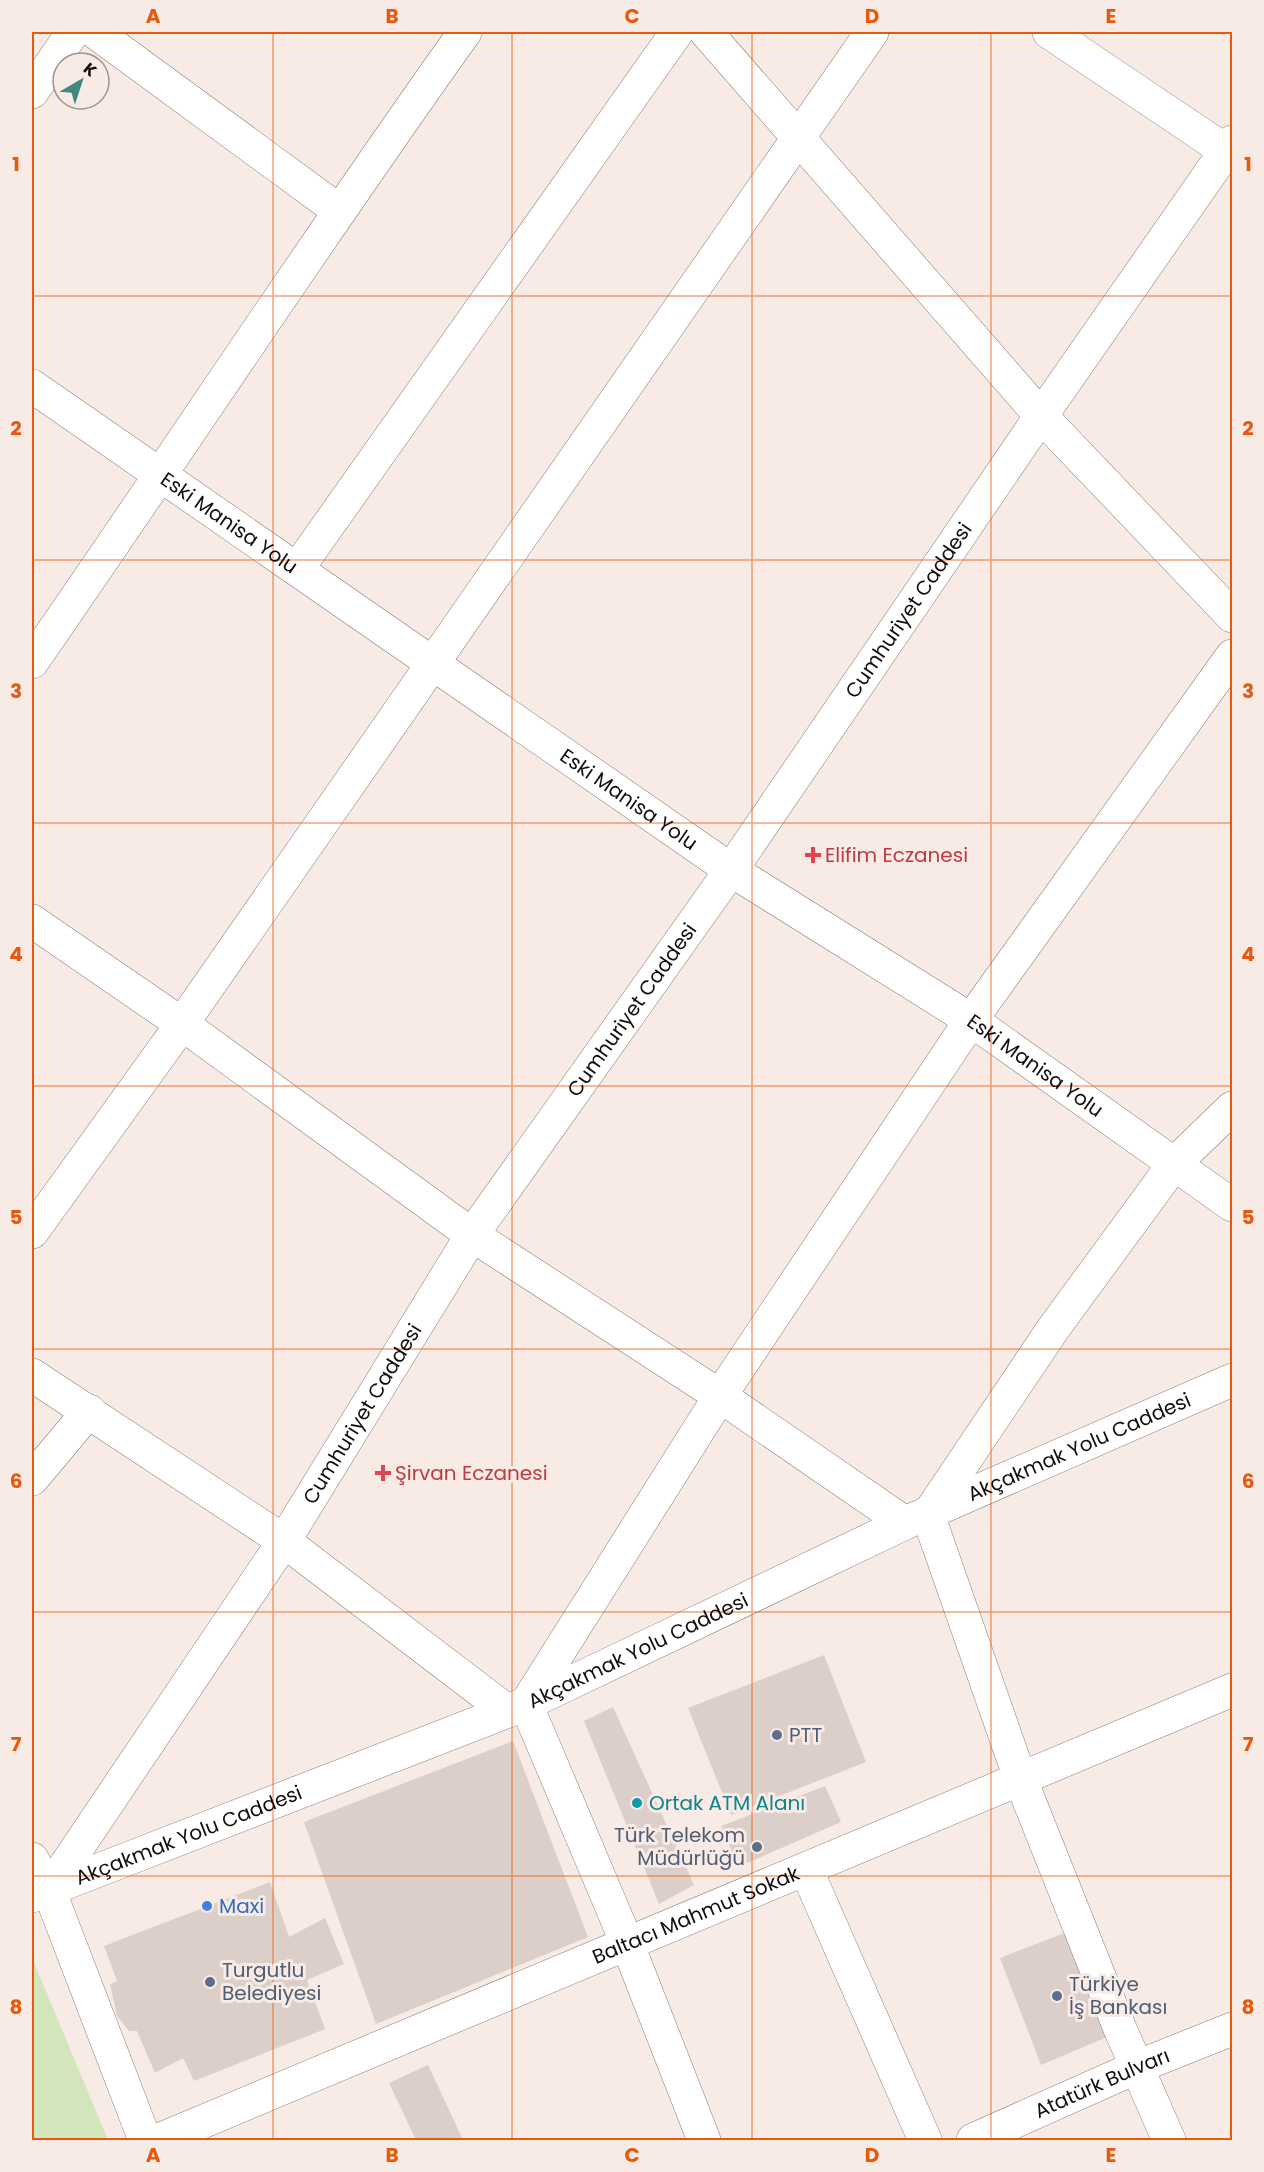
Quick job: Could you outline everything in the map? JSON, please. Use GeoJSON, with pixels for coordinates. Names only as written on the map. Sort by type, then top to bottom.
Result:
{"type":"FeatureCollection","features":[{"type":"Feature","properties":{"kind":"street"},"geometry":{"type":"LineString","coordinates":[[32,92],[73,32]]}},
{"type":"Feature","properties":{"kind":"street"},"geometry":{"type":"LineString","coordinates":[[95,32],[338,210]]}},
{"type":"Feature","properties":{"kind":"street"},"geometry":{"type":"LineString","coordinates":[[32,663],[338,210],[465,32]]}},
{"type":"Feature","properties":{"kind":"street"},"geometry":{"type":"LineString","coordinates":[[298,568],[677,32]]}},
{"type":"Feature","properties":{"kind":"street"},"geometry":{"type":"LineString","coordinates":[[706,32],[800,136],[1041,416],[1233,616]]}},
{"type":"Feature","properties":{"kind":"street"},"geometry":{"type":"LineString","coordinates":[[32,1232],[182,1024],[872,32]]}},
{"type":"Feature","properties":{"kind":"street"},"geometry":{"type":"LineString","coordinates":[[1049,32],[1229,147]]}},
{"type":"Feature","properties":{"kind":"street","name":"Cumhuriyet Caddesi"},"geometry":{"type":"LineString","coordinates":[[40,1893],[284,1541],[472,1235],[731,870],[1041,416],[1229,147]]}},
{"type":"Feature","properties":{"kind":"street","name":"Eski Manisa Yolu"},"geometry":{"type":"LineString","coordinates":[[32,386],[731,870],[971,1020],[1233,1205]]}},
{"type":"Feature","properties":{"kind":"street"},"geometry":{"type":"LineString","coordinates":[[517,1708],[720,1396],[971,1020],[1233,656]]}},
{"type":"Feature","properties":{"kind":"street"},"geometry":{"type":"LineString","coordinates":[[32,921],[182,1024],[472,1235],[720,1396],[917,1519],[1137,2067],[1169,2140]]}},
{"type":"Feature","properties":{"kind":"street"},"geometry":{"type":"LineString","coordinates":[[917,1519],[1174,1164],[1233,1108]]}},
{"type":"Feature","properties":{"kind":"street"},"geometry":{"type":"LineString","coordinates":[[32,1376],[89,1411],[284,1541],[517,1708],[627,1943],[704,2140]]}},
{"type":"Feature","properties":{"kind":"street","name":"Akçakmak Yolu Caddesi"},"geometry":{"type":"LineString","coordinates":[[40,1893],[517,1708],[917,1519],[1233,1380]]}},
{"type":"Feature","properties":{"kind":"street"},"geometry":{"type":"LineString","coordinates":[[32,1479],[89,1411]]}},
{"type":"Feature","properties":{"kind":"street","name":"Baltacı Mahmut Sokak"},"geometry":{"type":"LineString","coordinates":[[159,2140],[1233,1690]]}},
{"type":"Feature","properties":{"kind":"street"},"geometry":{"type":"LineString","coordinates":[[32,1859],[40,1893],[145,2140]]}},
{"type":"Feature","properties":{"kind":"street"},"geometry":{"type":"LineString","coordinates":[[806,1869],[925,2140]]}},
{"type":"Feature","properties":{"kind":"street","name":"Atatürk Bulvarı"},"geometry":{"type":"LineString","coordinates":[[973,2140],[1137,2067],[1233,2029]]}},
{"type":"Feature","properties":{"kind":"green space"},"geometry":{"type":"Polygon","coordinates":[[[32,1958],[108,2140],[32,2140],[32,1958]]]}},
{"type":"Feature","properties":{"kind":"building","name":"PTT"},"geometry":{"type":"Polygon","coordinates":[[[824,1655],[866,1762],[731,1815],[688,1708],[824,1655]]]}},
{"type":"Feature","properties":{"kind":"building","name":"Ortak ATM Alanı"},"geometry":{"type":"Polygon","coordinates":[[[613,1707],[694,1885],[659,1904],[584,1721],[613,1707]]]}},
{"type":"Feature","properties":{"kind":"building"},"geometry":{"type":"Polygon","coordinates":[[[513,1741],[588,1937],[376,2024],[304,1822],[513,1741]]]}},
{"type":"Feature","properties":{"kind":"building","name":"Türk Telekom Müdürlüğü"},"geometry":{"type":"Polygon","coordinates":[[[825,1786],[841,1822],[738,1867],[721,1826],[825,1786]]]}},
{"type":"Feature","properties":{"kind":"building","name":"Turgutlu Belediyesi"},"geometry":{"type":"Polygon","coordinates":[[[270,1882],[289,1937],[325,1918],[344,1964],[307,1980],[325,2029],[194,2081],[183,2058],[155,2073],[137,2031],[129,2031],[117,2016],[110,1984],[117,1981],[104,1946],[270,1882]]]}},
{"type":"Feature","properties":{"kind":"building","name":"Türkiye İş Bankası"},"geometry":{"type":"Polygon","coordinates":[[[1075,1929],[1114,2034],[1041,2065],[1000,1958],[1075,1929]]]}},
{"type":"Feature","properties":{"kind":"building"},"geometry":{"type":"Polygon","coordinates":[[[428,2065],[463,2140],[416,2140],[389,2083],[428,2065]]]}},
{"type":"Feature","properties":{"kind":"place","name":"Elifim Eczanesi"},"geometry":{"type":"Point","coordinates":[813,855]}},
{"type":"Feature","properties":{"kind":"place","name":"Şirvan Eczanesi"},"geometry":{"type":"Point","coordinates":[383,1473]}},
{"type":"Feature","properties":{"kind":"place","name":"PTT"},"geometry":{"type":"Point","coordinates":[777,1735]}},
{"type":"Feature","properties":{"kind":"place","name":"Ortak ATM Alanı"},"geometry":{"type":"Point","coordinates":[637,1803]}},
{"type":"Feature","properties":{"kind":"place","name":"Türk Telekom Müdürlüğü"},"geometry":{"type":"Point","coordinates":[757,1847]}},
{"type":"Feature","properties":{"kind":"place","name":"Maxi"},"geometry":{"type":"Point","coordinates":[207,1906]}},
{"type":"Feature","properties":{"kind":"place","name":"Turgutlu Belediyesi"},"geometry":{"type":"Point","coordinates":[210,1982]}},
{"type":"Feature","properties":{"kind":"place","name":"Türkiye İş Bankası"},"geometry":{"type":"Point","coordinates":[1057,1996]}}]}
